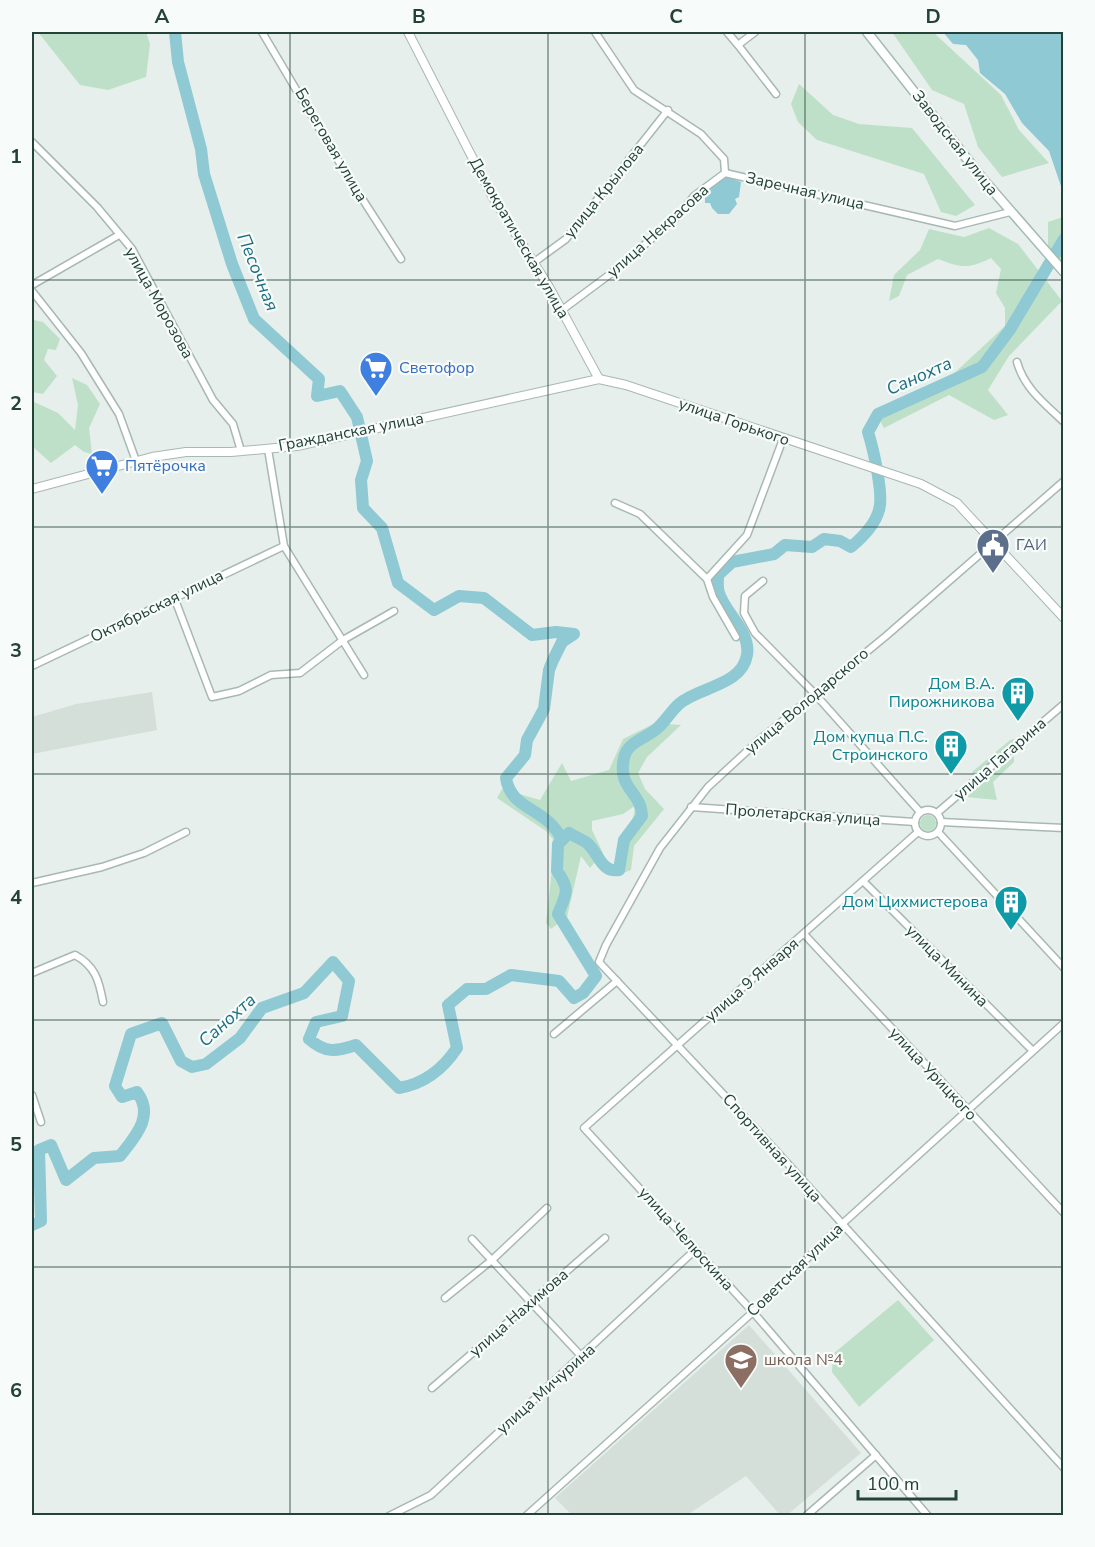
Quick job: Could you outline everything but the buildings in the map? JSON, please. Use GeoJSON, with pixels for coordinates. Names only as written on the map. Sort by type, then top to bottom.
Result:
{"type":"FeatureCollection","features":[{"type":"Feature","properties":{"kind":"main road","name":"Заводская улица"},"geometry":{"type":"LineString","coordinates":[[867,32],[1010,212],[1063,272]]}},
{"type":"Feature","properties":{"kind":"street","name":"Береговая улица"},"geometry":{"type":"LineString","coordinates":[[262,32],[345,172],[401,258]]}},
{"type":"Feature","properties":{"kind":"street","name":"Демократическая улица"},"geometry":{"type":"LineString","coordinates":[[408,32],[492,196],[562,310],[599,379]]}},
{"type":"Feature","properties":{"kind":"street","name":"Заречная улица"},"geometry":{"type":"LineString","coordinates":[[595,32],[634,90],[668,110],[701,134],[724,159],[725,173],[955,226],[1010,212]]}},
{"type":"Feature","properties":{"kind":"street"},"geometry":{"type":"LineString","coordinates":[[727,32],[776,94]]}},
{"type":"Feature","properties":{"kind":"street"},"geometry":{"type":"LineString","coordinates":[[738,45],[755,32]]}},
{"type":"Feature","properties":{"kind":"street","name":"улица Крылова"},"geometry":{"type":"LineString","coordinates":[[533,263],[566,239],[668,110]]}},
{"type":"Feature","properties":{"kind":"street","name":"улица Морозова"},"geometry":{"type":"LineString","coordinates":[[32,142],[97,207],[132,249],[213,400],[233,424],[241,451]]}},
{"type":"Feature","properties":{"kind":"street","name":"улица Некрасова"},"geometry":{"type":"LineString","coordinates":[[562,310],[613,272],[680,214],[694,196],[725,173]]}},
{"type":"Feature","properties":{"kind":"street"},"geometry":{"type":"LineString","coordinates":[[32,285],[119,235]]}},
{"type":"Feature","properties":{"kind":"street"},"geometry":{"type":"LineString","coordinates":[[32,291],[81,353],[119,414],[136,461]]}},
{"type":"Feature","properties":{"kind":"street"},"geometry":{"type":"LineString","coordinates":[[1017,362],[1020,373],[1032,391],[1064,422]]}},
{"type":"Feature","properties":{"kind":"street","name":"Гражданская улица"},"geometry":{"type":"LineString","coordinates":[[32,489],[136,461],[186,452],[241,451],[297,446],[599,379]]}},
{"type":"Feature","properties":{"kind":"street","name":"улица Горького"},"geometry":{"type":"LineString","coordinates":[[599,379],[626,385],[921,484],[957,503],[1064,618]]}},
{"type":"Feature","properties":{"kind":"street"},"geometry":{"type":"LineString","coordinates":[[707,579],[747,536],[783,439]]}},
{"type":"Feature","properties":{"kind":"street"},"geometry":{"type":"LineString","coordinates":[[268,449],[284,546],[364,675]]}},
{"type":"Feature","properties":{"kind":"street","name":"улица Володарского"},"geometry":{"type":"LineString","coordinates":[[599,962],[660,848],[708,787],[758,741],[1064,482]]}},
{"type":"Feature","properties":{"kind":"street"},"geometry":{"type":"LineString","coordinates":[[615,503],[640,514],[707,579],[713,597],[736,637]]}},
{"type":"Feature","properties":{"kind":"street","name":"Октябрьская улица"},"geometry":{"type":"LineString","coordinates":[[32,666],[284,546]]}},
{"type":"Feature","properties":{"kind":"street"},"geometry":{"type":"LineString","coordinates":[[763,581],[745,596],[744,614],[755,633],[815,694],[920,812]]}},
{"type":"Feature","properties":{"kind":"street"},"geometry":{"type":"LineString","coordinates":[[174,597],[212,697],[239,691],[271,675],[300,672],[344,640],[394,612]]}},
{"type":"Feature","properties":{"kind":"street","name":"улица Гагарина"},"geometry":{"type":"LineString","coordinates":[[937,813],[1064,704]]}},
{"type":"Feature","properties":{"kind":"street","name":"Пролетарская улица"},"geometry":{"type":"LineString","coordinates":[[691,807],[915,822]]}},
{"type":"Feature","properties":{"kind":"street"},"geometry":{"type":"LineString","coordinates":[[930,810],[937,813],[941,822],[938,832],[930,836],[918,832],[915,822],[920,812],[930,810]]}},
{"type":"Feature","properties":{"kind":"street"},"geometry":{"type":"LineString","coordinates":[[941,822],[1064,828]]}},
{"type":"Feature","properties":{"kind":"street"},"geometry":{"type":"LineString","coordinates":[[32,884],[102,867],[144,853],[186,832]]}},
{"type":"Feature","properties":{"kind":"street","name":"улица 9 Января"},"geometry":{"type":"LineString","coordinates":[[584,1128],[918,832]]}},
{"type":"Feature","properties":{"kind":"street"},"geometry":{"type":"LineString","coordinates":[[938,832],[1064,968]]}},
{"type":"Feature","properties":{"kind":"street","name":"улица Минина"},"geometry":{"type":"LineString","coordinates":[[863,882],[1032,1050]]}},
{"type":"Feature","properties":{"kind":"street","name":"улица Урицкого"},"geometry":{"type":"LineString","coordinates":[[804,934],[1064,1213]]}},
{"type":"Feature","properties":{"kind":"street"},"geometry":{"type":"LineString","coordinates":[[32,973],[75,955],[85,961],[98,976],[104,1002]]}},
{"type":"Feature","properties":{"kind":"street","name":"Спортивная улица"},"geometry":{"type":"LineString","coordinates":[[599,962],[1064,1468]]}},
{"type":"Feature","properties":{"kind":"street"},"geometry":{"type":"LineString","coordinates":[[554,1034],[617,981]]}},
{"type":"Feature","properties":{"kind":"street","name":"Советская улица"},"geometry":{"type":"LineString","coordinates":[[526,1515],[753,1312],[842,1225],[1064,1023]]}},
{"type":"Feature","properties":{"kind":"street"},"geometry":{"type":"LineString","coordinates":[[32,1095],[41,1122]]}},
{"type":"Feature","properties":{"kind":"street","name":"улица Челюскина"},"geometry":{"type":"LineString","coordinates":[[584,1128],[753,1312],[928,1515]]}},
{"type":"Feature","properties":{"kind":"street"},"geometry":{"type":"LineString","coordinates":[[445,1298],[492,1260],[547,1208]]}},
{"type":"Feature","properties":{"kind":"street","name":"улица Нахимова"},"geometry":{"type":"LineString","coordinates":[[432,1388],[605,1238]]}},
{"type":"Feature","properties":{"kind":"street"},"geometry":{"type":"LineString","coordinates":[[472,1239],[582,1357]]}},
{"type":"Feature","properties":{"kind":"street","name":"улица Мичурина"},"geometry":{"type":"LineString","coordinates":[[389,1515],[431,1495],[695,1250]]}},
{"type":"Feature","properties":{"kind":"street"},"geometry":{"type":"LineString","coordinates":[[806,1515],[876,1455]]}},
{"type":"Feature","properties":{"kind":"shaded area"},"geometry":{"type":"Polygon","coordinates":[[[152,692],[157,730],[32,754],[32,717],[76,704],[152,692]]]}},
{"type":"Feature","properties":{"kind":"shaded area","name":"школа №4"},"geometry":{"type":"Polygon","coordinates":[[[749,1325],[861,1453],[787,1515],[780,1515],[746,1476],[687,1515],[572,1515],[555,1498],[749,1325]]]}},
{"type":"Feature","properties":{"kind":"green space"},"geometry":{"type":"Polygon","coordinates":[[[38,32],[146,32],[150,44],[146,77],[108,90],[80,85],[38,32]]]}},
{"type":"Feature","properties":{"kind":"green space"},"geometry":{"type":"Polygon","coordinates":[[[892,32],[933,32],[1001,95],[1019,130],[1049,163],[1002,177],[978,147],[964,104],[932,90],[892,32]]]}},
{"type":"Feature","properties":{"kind":"green space"},"geometry":{"type":"Polygon","coordinates":[[[799,84],[833,115],[859,124],[912,128],[975,205],[956,216],[941,212],[924,174],[817,140],[798,122],[791,104],[799,84]]]}},
{"type":"Feature","properties":{"kind":"green space"},"geometry":{"type":"Polygon","coordinates":[[[1063,217],[1063,265],[1048,247],[1048,222],[1063,217]]]}},
{"type":"Feature","properties":{"kind":"green space"},"geometry":{"type":"Polygon","coordinates":[[[989,228],[1018,244],[1062,301],[1009,356],[988,390],[1008,415],[994,420],[949,395],[884,428],[875,412],[948,379],[1005,326],[1005,308],[996,293],[1001,269],[991,258],[971,266],[938,259],[907,275],[899,296],[889,301],[894,275],[920,250],[929,229],[964,237],[989,228]]]}},
{"type":"Feature","properties":{"kind":"green space"},"geometry":{"type":"Polygon","coordinates":[[[34,320],[43,322],[60,339],[56,350],[48,349],[44,360],[57,376],[43,394],[32,392],[32,322],[34,320]]]}},
{"type":"Feature","properties":{"kind":"green space"},"geometry":{"type":"Polygon","coordinates":[[[72,378],[87,385],[100,404],[89,428],[92,454],[84,452],[75,445],[51,463],[32,446],[32,401],[58,413],[75,430],[78,405],[72,378]]]}},
{"type":"Feature","properties":{"kind":"green space"},"geometry":{"type":"Polygon","coordinates":[[[655,723],[681,725],[647,757],[638,773],[645,789],[664,809],[634,846],[631,870],[618,875],[616,851],[631,823],[635,806],[623,814],[592,821],[592,830],[603,853],[590,868],[581,856],[567,917],[551,929],[546,923],[555,842],[546,831],[497,798],[502,789],[540,800],[562,763],[571,781],[609,770],[623,739],[655,723]]]}},
{"type":"Feature","properties":{"kind":"green space"},"geometry":{"type":"Polygon","coordinates":[[[1019,738],[975,776],[972,772],[1010,740],[1019,738]]]}},
{"type":"Feature","properties":{"kind":"green space"},"geometry":{"type":"Polygon","coordinates":[[[1014,756],[1014,762],[993,782],[997,800],[966,797],[1014,756]]]}},
{"type":"Feature","properties":{"kind":"green space"},"geometry":{"type":"Polygon","coordinates":[[[928,815],[936,823],[928,831],[920,823],[928,815]]]}},
{"type":"Feature","properties":{"kind":"green space"},"geometry":{"type":"Polygon","coordinates":[[[898,1300],[934,1340],[859,1407],[832,1372],[833,1354],[898,1300]]]}},
{"type":"Feature","properties":{"kind":"water"},"geometry":{"type":"Polygon","coordinates":[[[943,32],[1063,32],[1063,192],[1049,151],[1022,123],[1005,94],[980,73],[978,60],[966,45],[953,44],[943,32]]]}},
{"type":"Feature","properties":{"kind":"water"},"geometry":{"type":"Polygon","coordinates":[[[724,176],[741,182],[739,197],[735,199],[737,204],[729,214],[718,214],[710,203],[705,203],[705,193],[724,176]]]}},
{"type":"Feature","properties":{"kind":"waterway","name":"Песочная"},"geometry":{"type":"LineString","coordinates":[[175,32],[178,62],[201,149],[204,174],[232,264],[254,319],[319,379],[317,396],[340,391],[357,417],[367,461],[361,480],[363,508],[382,528],[398,583],[434,610],[459,596],[484,598],[532,635],[556,632],[574,634],[562,642],[553,660],[549,670],[544,709],[527,740],[525,755],[506,778],[509,789],[515,797],[548,821],[562,840]]}},
{"type":"Feature","properties":{"kind":"waterway","name":"Санохта"},"geometry":{"type":"LineString","coordinates":[[32,1225],[41,1221],[39,1150],[51,1145],[66,1180],[94,1158],[120,1156],[137,1134],[143,1118],[142,1101],[137,1092],[122,1097],[115,1086],[131,1034],[162,1023],[181,1061],[192,1067],[206,1064],[240,1038],[262,1008],[304,993],[333,962],[349,981],[342,1016],[316,1022],[309,1039],[320,1047],[331,1050],[356,1045],[399,1088],[416,1083],[432,1074],[457,1048],[448,1005],[467,989],[486,989],[511,975],[559,981],[574,998],[583,993],[596,976],[558,914],[566,892],[557,871],[558,844],[569,833],[587,843],[608,868],[619,870],[624,840],[642,816],[638,801],[624,777],[624,758],[628,749],[658,728],[687,698],[728,680],[743,665],[747,655],[745,638],[722,600],[718,589],[718,575],[732,562],[774,554],[785,545],[812,547],[824,539],[840,541],[851,547],[860,539],[875,521],[879,510],[880,494],[877,471],[868,432],[878,414],[982,367],[1009,331],[1064,239]]}},
{"type":"Feature","properties":{"kind":"place","name":"Светофор"},"geometry":{"type":"Point","coordinates":[376,397]}},
{"type":"Feature","properties":{"kind":"place","name":"Пятёрочка"},"geometry":{"type":"Point","coordinates":[102,495]}},
{"type":"Feature","properties":{"kind":"place","name":"ГАИ"},"geometry":{"type":"Point","coordinates":[993,574]}},
{"type":"Feature","properties":{"kind":"place","name":"Дом В.А. Пирожникова"},"geometry":{"type":"Point","coordinates":[1018,722]}},
{"type":"Feature","properties":{"kind":"place","name":"Дом купца П.С. Строинского"},"geometry":{"type":"Point","coordinates":[951,775]}},
{"type":"Feature","properties":{"kind":"place","name":"Дом Цихмистерова"},"geometry":{"type":"Point","coordinates":[1011,931]}},
{"type":"Feature","properties":{"kind":"place","name":"школа №4"},"geometry":{"type":"Point","coordinates":[741,1389]}}]}
